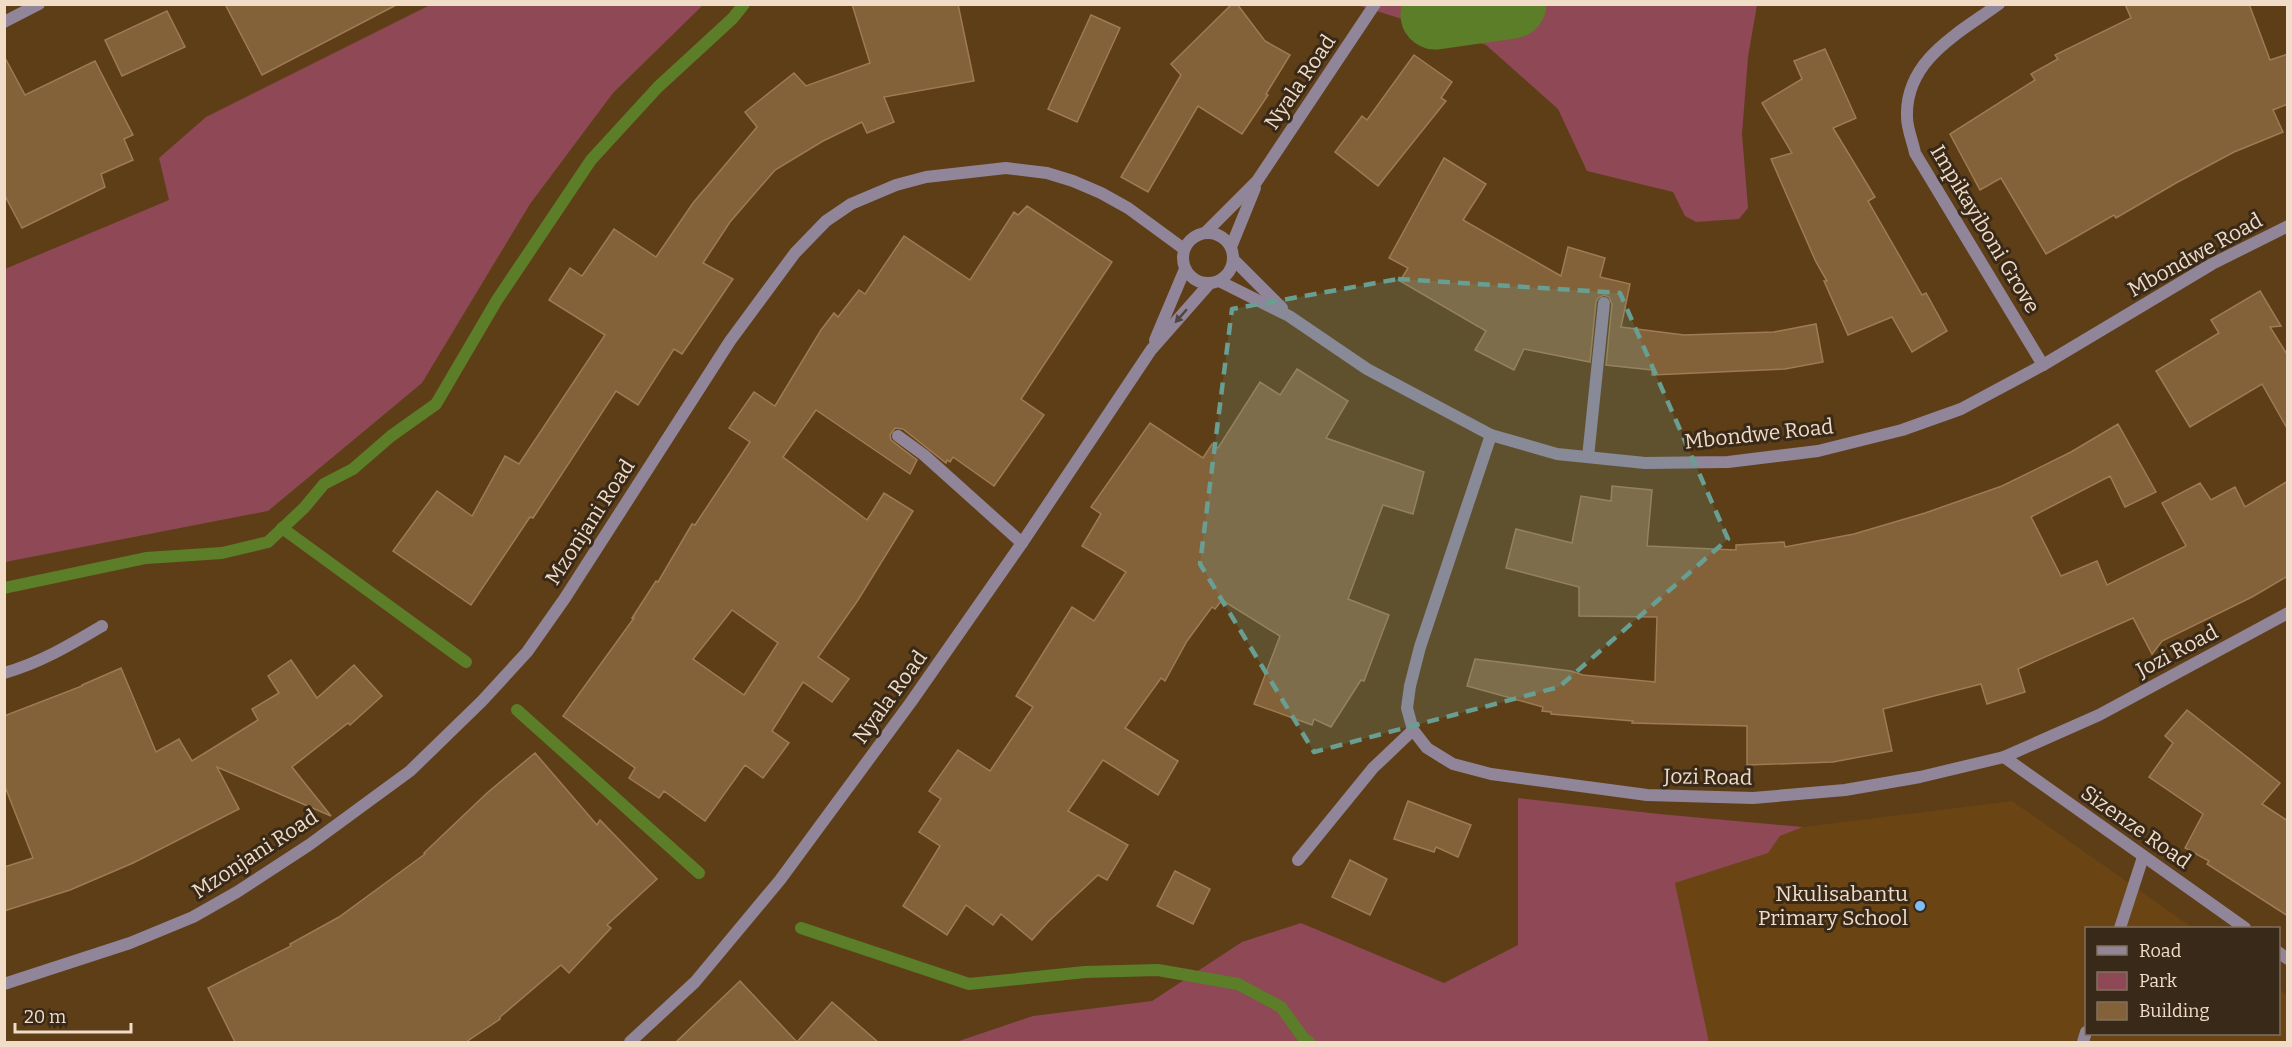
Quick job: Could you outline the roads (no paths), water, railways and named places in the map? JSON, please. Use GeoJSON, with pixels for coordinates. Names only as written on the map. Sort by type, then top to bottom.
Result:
{"type":"FeatureCollection","features":[{"type":"Feature","properties":{"kind":"street"},"geometry":{"type":"LineString","coordinates":[[4,22],[39,4]]}},
{"type":"Feature","properties":{"kind":"street","name":"Nyala Road"},"geometry":{"type":"LineString","coordinates":[[1205,233],[1257,181],[1375,4]]}},
{"type":"Feature","properties":{"kind":"street","name":"Impikayiboni Grove"},"geometry":{"type":"LineString","coordinates":[[2000,4],[1942,45],[1923,63],[1911,85],[1907,117],[1916,153],[2043,365]]}},
{"type":"Feature","properties":{"kind":"street","name":"Mzonjani Road"},"geometry":{"type":"LineString","coordinates":[[4,984],[130,943],[193,917],[309,846],[410,771],[527,652],[565,598],[730,341],[795,253],[826,221],[850,204],[896,184],[926,177],[1006,168],[1047,173],[1073,181],[1119,203],[1184,249]]}},
{"type":"Feature","properties":{"kind":"street","name":"Nyala Road"},"geometry":{"type":"LineString","coordinates":[[1232,253],[1257,181]]}},
{"type":"Feature","properties":{"kind":"street","name":"Mbondwe Road"},"geometry":{"type":"LineString","coordinates":[[1214,282],[1289,316],[1367,369],[1491,435],[1557,454],[1645,464],[1728,462],[1818,451],[1902,430],[1961,409],[2043,365],[2212,264],[2288,226]]}},
{"type":"Feature","properties":{"kind":"street"},"geometry":{"type":"LineString","coordinates":[[1205,233],[1221,236],[1232,253],[1232,267],[1214,282],[1194,279],[1185,269],[1182,256],[1184,249],[1196,235],[1205,233]]}},
{"type":"Feature","properties":{"kind":"street","name":"Mbondwe Road"},"geometry":{"type":"LineString","coordinates":[[1232,253],[1289,316]]}},
{"type":"Feature","properties":{"kind":"street","name":"Nyala Road"},"geometry":{"type":"LineString","coordinates":[[1151,350],[1185,269]]}},
{"type":"Feature","properties":{"kind":"street","name":"Nyala Road"},"geometry":{"type":"LineString","coordinates":[[630,1042],[695,982],[780,880],[911,702],[1022,543],[1151,350],[1214,282]]}},
{"type":"Feature","properties":{"kind":"street"},"geometry":{"type":"LineString","coordinates":[[1588,457],[1604,303]]}},
{"type":"Feature","properties":{"kind":"street"},"geometry":{"type":"LineString","coordinates":[[1299,860],[1372,768],[1413,730],[1407,708],[1410,686],[1424,636],[1491,435]]}},
{"type":"Feature","properties":{"kind":"street"},"geometry":{"type":"LineString","coordinates":[[898,436],[924,455],[1022,543]]}},
{"type":"Feature","properties":{"kind":"street","name":"Jozi Road"},"geometry":{"type":"LineString","coordinates":[[1413,730],[1427,748],[1453,764],[1491,774],[1647,795],[1753,798],[1845,790],[1920,777],[2004,758],[2099,715],[2288,613]]}},
{"type":"Feature","properties":{"kind":"street"},"geometry":{"type":"LineString","coordinates":[[4,673],[54,655],[102,626]]}},
{"type":"Feature","properties":{"kind":"street","name":"Sizenze Road"},"geometry":{"type":"LineString","coordinates":[[2004,758],[2244,927]]}},
{"type":"Feature","properties":{"kind":"street"},"geometry":{"type":"LineString","coordinates":[[2120,927],[2143,857]]}},
{"type":"Feature","properties":{"kind":"waterway"},"geometry":{"type":"LineString","coordinates":[[4,588],[146,558],[222,553],[268,542],[304,508],[324,484],[353,469],[391,436],[436,404],[497,300],[591,160],[658,87],[733,18],[744,4]]}},
{"type":"Feature","properties":{"kind":"waterway"},"geometry":{"type":"LineString","coordinates":[[1435,15],[1512,4]]}},
{"type":"Feature","properties":{"kind":"waterway"},"geometry":{"type":"LineString","coordinates":[[282,528],[466,662]]}},
{"type":"Feature","properties":{"kind":"waterway"},"geometry":{"type":"LineString","coordinates":[[517,710],[699,873]]}},
{"type":"Feature","properties":{"kind":"waterway"},"geometry":{"type":"LineString","coordinates":[[801,928],[969,984],[1085,972],[1158,970],[1238,984],[1281,1007],[1304,1039],[1309,1042]]}},
{"type":"Feature","properties":{"kind":"place","name":"Nkulisabantu Primary School"},"geometry":{"type":"Point","coordinates":[1920,906]}}]}
